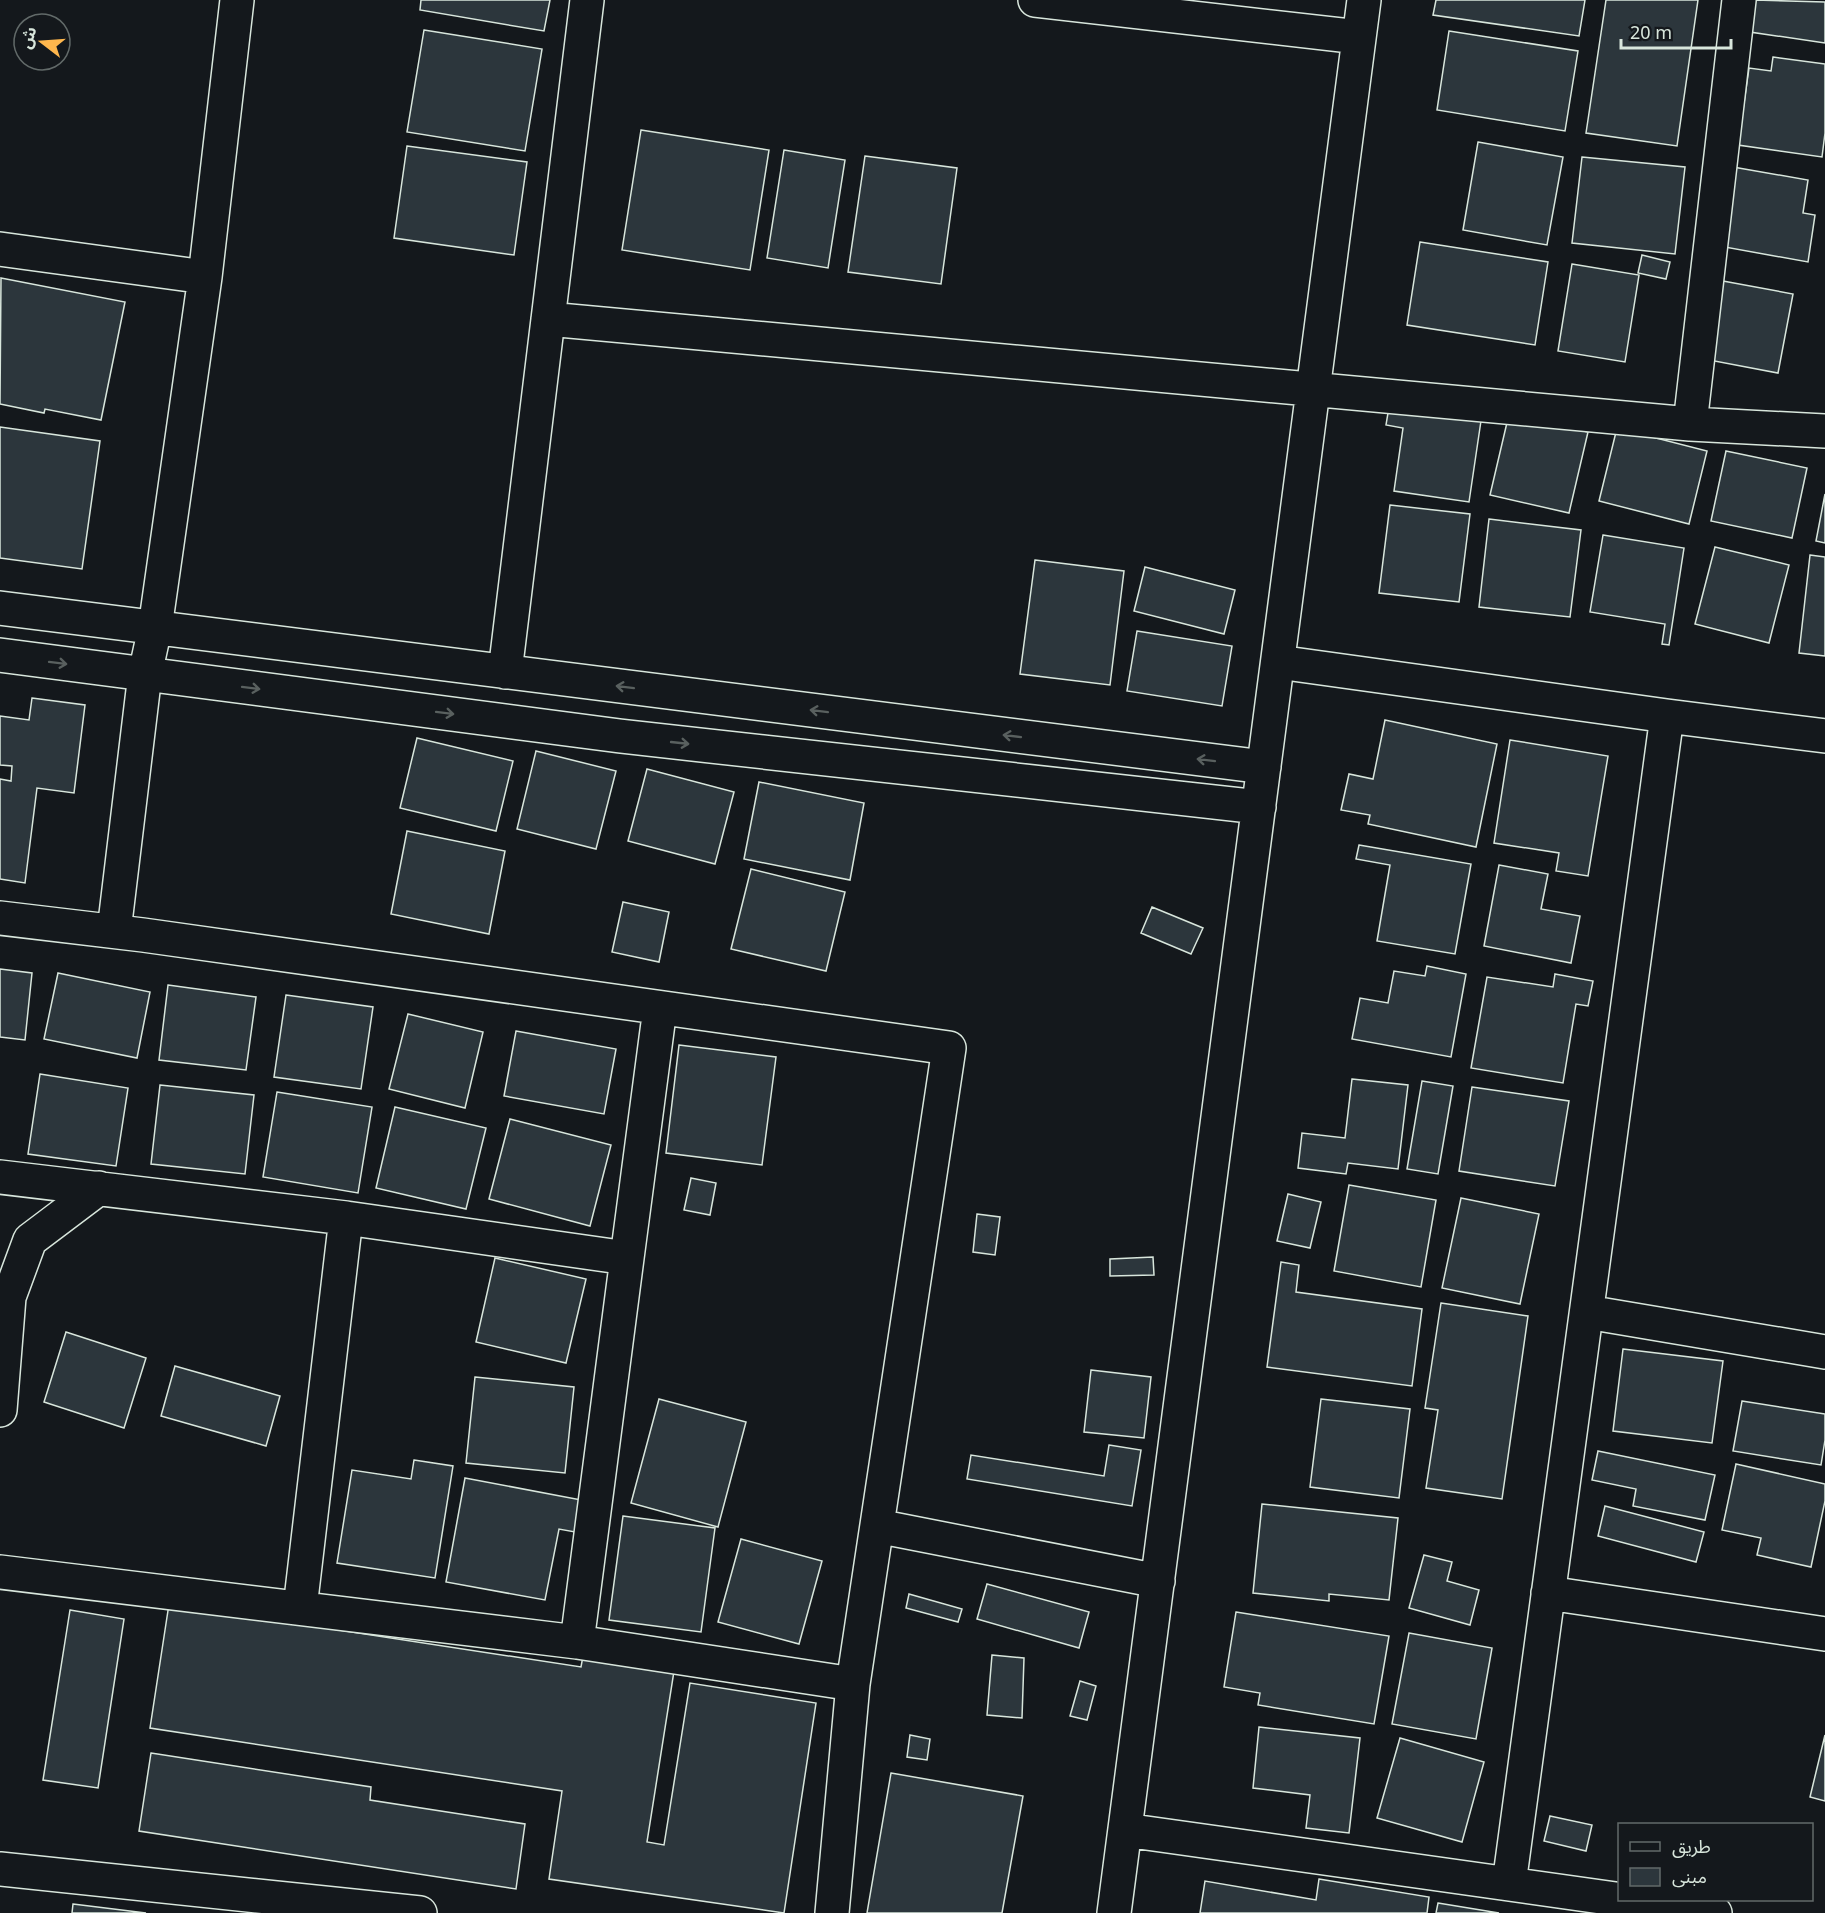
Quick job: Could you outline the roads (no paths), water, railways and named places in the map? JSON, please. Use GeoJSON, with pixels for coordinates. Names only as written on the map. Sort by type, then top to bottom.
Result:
{"type":"FeatureCollection","features":[{"type":"Feature","properties":{"kind":"street"},"geometry":{"type":"LineString","coordinates":[[114,932],[145,674],[155,628],[205,277],[237,0]]}},
{"type":"Feature","properties":{"kind":"street"},"geometry":{"type":"LineString","coordinates":[[506,672],[587,0]]}},
{"type":"Feature","properties":{"kind":"street"},"geometry":{"type":"LineString","coordinates":[[1035,0],[1359,37]]}},
{"type":"Feature","properties":{"kind":"street"},"geometry":{"type":"LineString","coordinates":[[1114,1913],[1364,0]]}},
{"type":"Feature","properties":{"kind":"street"},"geometry":{"type":"LineString","coordinates":[[1690,424],[1739,0]]}},
{"type":"Feature","properties":{"kind":"street"},"geometry":{"type":"LineString","coordinates":[[0,249],[205,277]]}},
{"type":"Feature","properties":{"kind":"street"},"geometry":{"type":"LineString","coordinates":[[548,319],[1690,424],[1825,431]]}},
{"type":"Feature","properties":{"kind":"street"},"geometry":{"type":"LineString","coordinates":[[0,608],[1264,767]]}},
{"type":"Feature","properties":{"kind":"street"},"geometry":{"type":"LineString","coordinates":[[0,655],[620,736],[1259,807]]}},
{"type":"Feature","properties":{"kind":"street"},"geometry":{"type":"LineString","coordinates":[[1278,662],[1825,736]]}},
{"type":"Feature","properties":{"kind":"street"},"geometry":{"type":"LineString","coordinates":[[1509,1884],[1667,716]]}},
{"type":"Feature","properties":{"kind":"street"},"geometry":{"type":"LineString","coordinates":[[0,918],[949,1048],[853,1684],[832,1913]]}},
{"type":"Feature","properties":{"kind":"street"},"geometry":{"type":"LineString","coordinates":[[577,1642],[660,1008]]}},
{"type":"Feature","properties":{"kind":"street"},"geometry":{"type":"LineString","coordinates":[[0,1177],[346,1218],[627,1258]]}},
{"type":"Feature","properties":{"kind":"street"},"geometry":{"type":"LineString","coordinates":[[0,1410],[9,1297],[30,1240],[99,1188]]}},
{"type":"Feature","properties":{"kind":"street"},"geometry":{"type":"LineString","coordinates":[[300,1608],[346,1218]]}},
{"type":"Feature","properties":{"kind":"street"},"geometry":{"type":"LineString","coordinates":[[1587,1312],[1825,1352]]}},
{"type":"Feature","properties":{"kind":"street"},"geometry":{"type":"LineString","coordinates":[[877,1526],[1158,1581]]}},
{"type":"Feature","properties":{"kind":"street"},"geometry":{"type":"LineString","coordinates":[[0,1572],[577,1642],[853,1684]]}},
{"type":"Feature","properties":{"kind":"street"},"geometry":{"type":"LineString","coordinates":[[1548,1593],[1825,1634]]}},
{"type":"Feature","properties":{"kind":"street"},"geometry":{"type":"LineString","coordinates":[[1125,1830],[1618,1899]]}},
{"type":"Feature","properties":{"kind":"street"},"geometry":{"type":"LineString","coordinates":[[0,1869],[420,1913]]}},
{"type":"Feature","properties":{"kind":"street"},"geometry":{"type":"LineString","coordinates":[[1629,1901],[1714,1913]]}}]}
